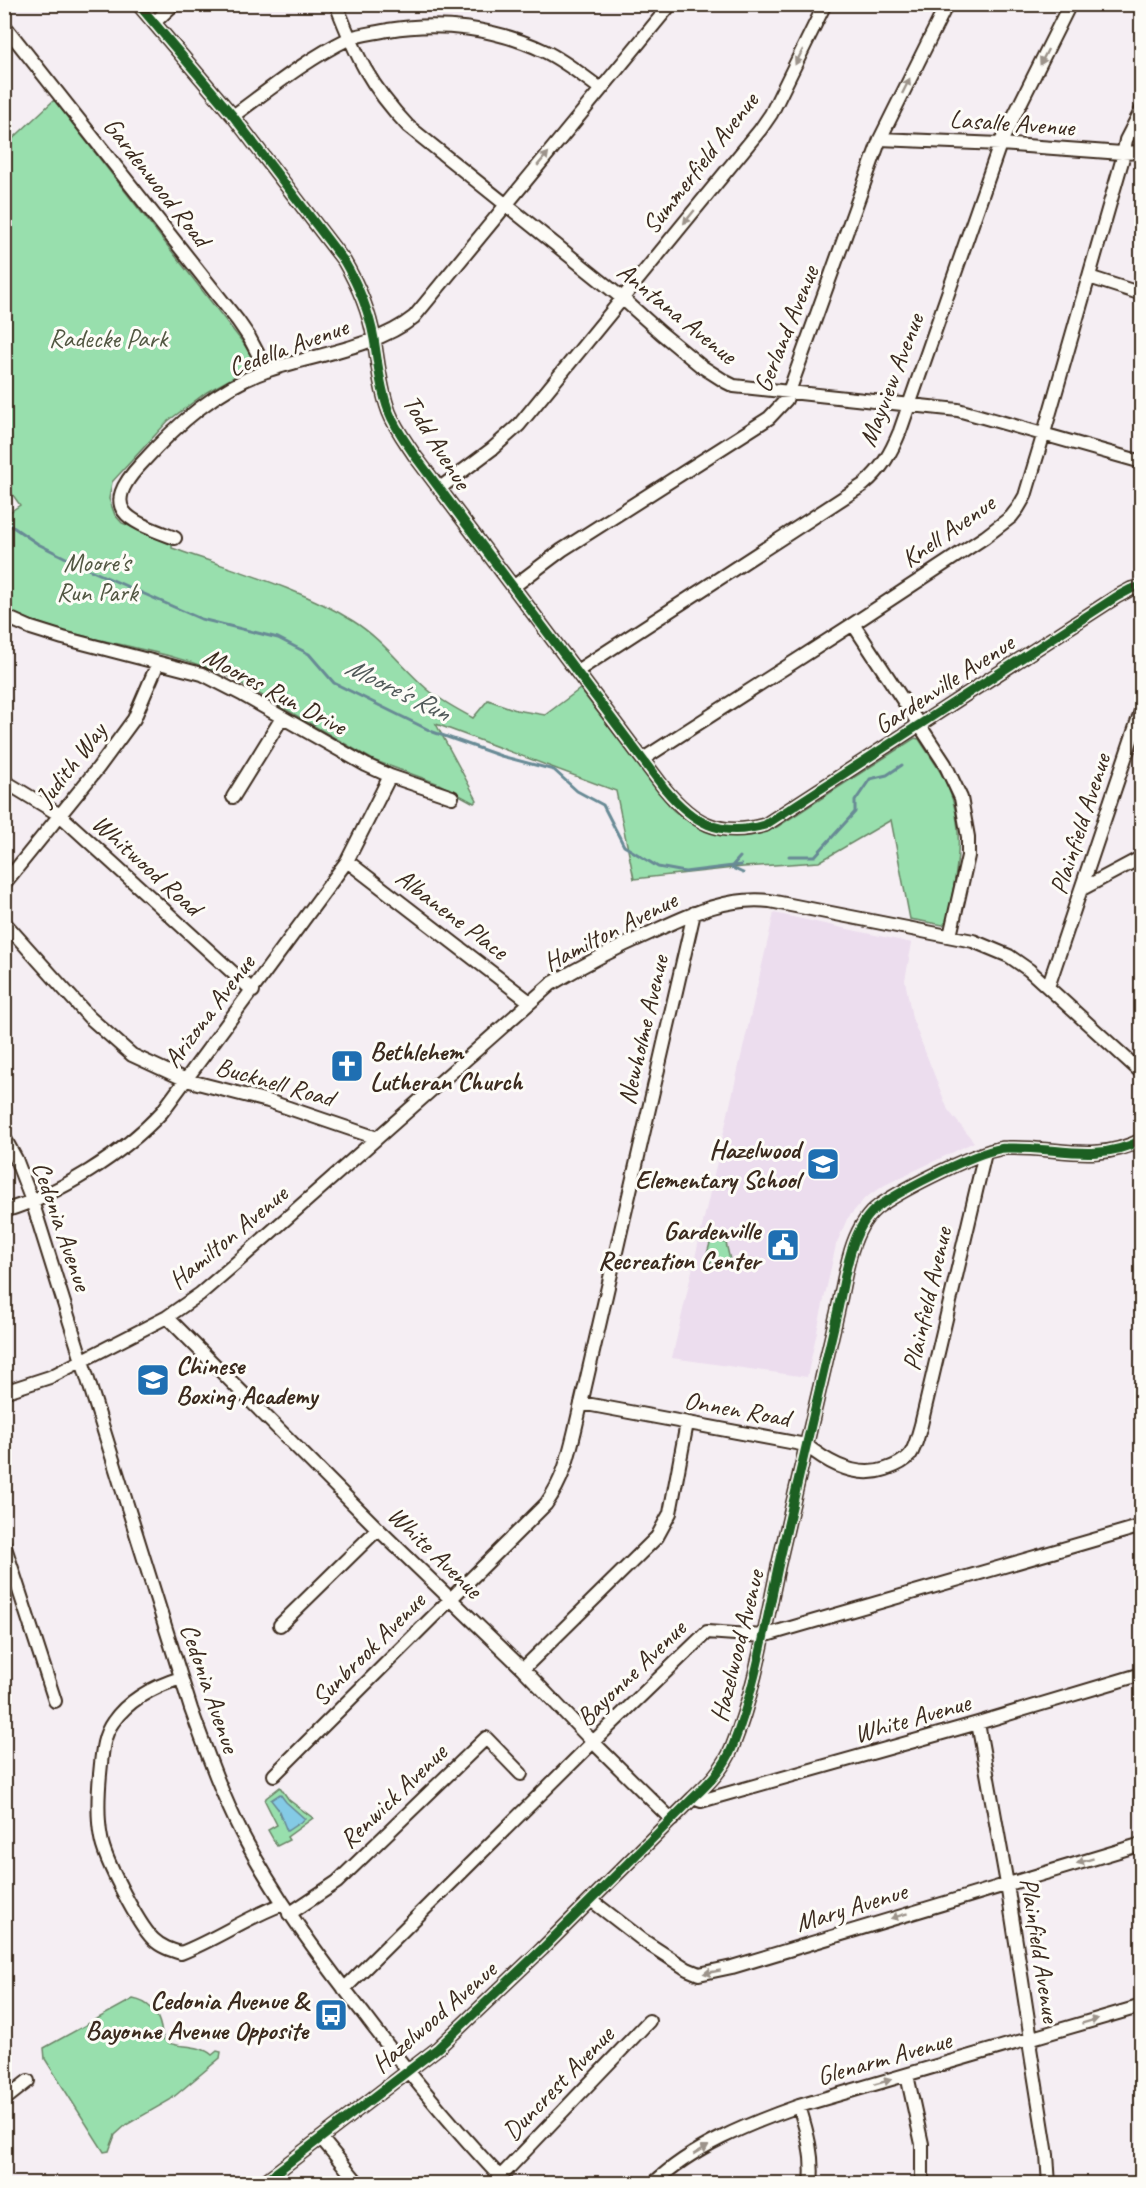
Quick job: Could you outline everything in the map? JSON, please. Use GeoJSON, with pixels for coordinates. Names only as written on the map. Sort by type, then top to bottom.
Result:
{"type":"FeatureCollection","features":[{"type":"Feature","properties":{"kind":"street","name":"Todd Avenue"},"geometry":{"type":"LineString","coordinates":[[138,4],[233,116],[344,261],[357,282],[367,308],[374,339],[377,369],[389,413],[415,456],[643,759],[683,810],[700,821],[738,831],[771,822]]}},
{"type":"Feature","properties":{"kind":"street"},"geometry":{"type":"LineString","coordinates":[[155,22],[174,4]]}},
{"type":"Feature","properties":{"kind":"street","name":"Anntana Avenue"},"geometry":{"type":"LineString","coordinates":[[336,4],[359,62],[388,105],[408,126],[622,298],[701,366],[726,382],[734,386],[958,410],[1142,462]]}},
{"type":"Feature","properties":{"kind":"street","name":"Cedella Avenue"},"geometry":{"type":"LineString","coordinates":[[175,538],[134,520],[121,507],[119,498],[121,489],[128,478],[164,439],[206,402],[233,386],[267,371],[374,339],[404,325],[418,312],[671,4]]}},
{"type":"Feature","properties":{"kind":"street","name":"Summerfield Avenue"},"geometry":{"type":"LineString","coordinates":[[440,488],[492,449],[519,425],[760,130],[771,114],[825,4]]}},
{"type":"Feature","properties":{"kind":"street","name":"Gerland Avenue"},"geometry":{"type":"LineString","coordinates":[[513,587],[581,538],[780,409],[791,392],[880,139],[947,4]]}},
{"type":"Feature","properties":{"kind":"street","name":"Mayview Avenue"},"geometry":{"type":"LineString","coordinates":[[577,671],[863,485],[874,476],[891,453],[1000,144],[1070,4]]}},
{"type":"Feature","properties":{"kind":"street","name":"Gardenwood Road"},"geometry":{"type":"LineString","coordinates":[[4,25],[238,321],[267,371]]}},
{"type":"Feature","properties":{"kind":"street"},"geometry":{"type":"LineString","coordinates":[[233,116],[310,61],[350,38],[398,28],[421,26],[445,26],[499,35],[545,52],[571,67],[601,90]]}},
{"type":"Feature","properties":{"kind":"street","name":"Knell Avenue"},"geometry":{"type":"LineString","coordinates":[[643,759],[854,624],[1011,517],[1025,496],[1122,153],[1142,109]]}},
{"type":"Feature","properties":{"kind":"street","name":"Lasalle Avenue"},"geometry":{"type":"LineString","coordinates":[[880,139],[1000,144],[1122,153],[1142,152]]}},
{"type":"Feature","properties":{"kind":"street"},"geometry":{"type":"LineString","coordinates":[[1089,276],[1142,294]]}},
{"type":"Feature","properties":{"kind":"street","name":"Gardenville Avenue"},"geometry":{"type":"LineString","coordinates":[[771,822],[1116,597],[1142,586]]}},
{"type":"Feature","properties":{"kind":"street","name":"Moores Run Drive"},"geometry":{"type":"LineString","coordinates":[[4,616],[31,628],[63,638],[202,674],[366,765],[390,776],[452,797]]}},
{"type":"Feature","properties":{"kind":"street"},"geometry":{"type":"LineString","coordinates":[[854,624],[953,780],[961,798],[968,837],[966,867],[950,936]]}},
{"type":"Feature","properties":{"kind":"street","name":"Judith Way"},"geometry":{"type":"LineString","coordinates":[[4,884],[136,716],[158,663]]}},
{"type":"Feature","properties":{"kind":"street","name":"Plainfield Avenue"},"geometry":{"type":"LineString","coordinates":[[1048,987],[1142,708]]}},
{"type":"Feature","properties":{"kind":"street"},"geometry":{"type":"LineString","coordinates":[[233,797],[282,718]]}},
{"type":"Feature","properties":{"kind":"street","name":"Arizona Avenue"},"geometry":{"type":"LineString","coordinates":[[4,1211],[32,1201],[85,1172],[149,1127],[253,991],[347,861],[390,776]]}},
{"type":"Feature","properties":{"kind":"street","name":"Whitwood Road"},"geometry":{"type":"LineString","coordinates":[[4,781],[60,815],[253,991]]}},
{"type":"Feature","properties":{"kind":"street"},"geometry":{"type":"LineString","coordinates":[[1082,889],[1142,857]]}},
{"type":"Feature","properties":{"kind":"street","name":"Albanene Place"},"geometry":{"type":"LineString","coordinates":[[347,861],[530,1002]]}},
{"type":"Feature","properties":{"kind":"street","name":"Hamilton Avenue"},"geometry":{"type":"LineString","coordinates":[[4,1392],[35,1383],[167,1317],[217,1280],[551,984],[608,952],[694,913],[724,904],[755,899],[796,905],[974,941],[1009,956],[1048,987],[1142,1073]]}},
{"type":"Feature","properties":{"kind":"street","name":"Newholme Avenue"},"geometry":{"type":"LineString","coordinates":[[581,1404],[694,913]]}},
{"type":"Feature","properties":{"kind":"street","name":"Bucknell Road"},"geometry":{"type":"LineString","coordinates":[[4,922],[33,952],[66,993],[109,1036],[140,1059],[186,1080],[268,1101],[376,1138]]}},
{"type":"Feature","properties":{"kind":"street","name":"Cedonia Avenue"},"geometry":{"type":"LineString","coordinates":[[4,1137],[16,1159],[32,1201],[181,1678],[206,1749],[241,1831],[286,1909],[344,1989],[407,2071],[477,2153],[504,2180]]}},
{"type":"Feature","properties":{"kind":"street","name":"Hazelwood Avenue"},"geometry":{"type":"LineString","coordinates":[[261,2184],[427,2057],[465,2022],[672,1820],[714,1777],[731,1750],[753,1684],[851,1254],[863,1220],[881,1205],[950,1168],[985,1153],[1006,1148],[1079,1154],[1119,1149],[1142,1140]]}},
{"type":"Feature","properties":{"kind":"street","name":"Plainfield Avenue"},"geometry":{"type":"LineString","coordinates":[[910,1454],[921,1425],[985,1153]]}},
{"type":"Feature","properties":{"kind":"street","name":"White Avenue"},"geometry":{"type":"LineString","coordinates":[[167,1317],[523,1669],[672,1820]]}},
{"type":"Feature","properties":{"kind":"street","name":"Onnen Road"},"geometry":{"type":"LineString","coordinates":[[581,1404],[806,1445],[825,1459],[858,1472],[893,1467],[904,1461],[910,1454]]}},
{"type":"Feature","properties":{"kind":"street","name":"Sunbrook Avenue"},"geometry":{"type":"LineString","coordinates":[[274,1775],[546,1503],[558,1488],[581,1404]]}},
{"type":"Feature","properties":{"kind":"street"},"geometry":{"type":"LineString","coordinates":[[523,1669],[657,1537],[670,1513],[687,1423]]}},
{"type":"Feature","properties":{"kind":"street","name":"Bayonne Avenue"},"geometry":{"type":"LineString","coordinates":[[344,1989],[707,1632],[763,1636],[1142,1526]]}},
{"type":"Feature","properties":{"kind":"street"},"geometry":{"type":"LineString","coordinates":[[280,1625],[378,1528]]}},
{"type":"Feature","properties":{"kind":"street"},"geometry":{"type":"LineString","coordinates":[[4,1544],[55,1701]]}},
{"type":"Feature","properties":{"kind":"street","name":"White Avenue"},"geometry":{"type":"LineString","coordinates":[[693,1798],[701,1801],[1142,1674]]}},
{"type":"Feature","properties":{"kind":"street"},"geometry":{"type":"LineString","coordinates":[[181,1678],[143,1694],[113,1722],[106,1736],[98,1797],[101,1841],[112,1869],[151,1937],[166,1948],[182,1953],[251,1917],[286,1909]]}},
{"type":"Feature","properties":{"kind":"street","name":"Plainfield Avenue"},"geometry":{"type":"LineString","coordinates":[[978,1723],[1007,1884],[1031,2039],[1030,2048],[1047,2155],[1049,2184]]}},
{"type":"Feature","properties":{"kind":"street","name":"Renwick Avenue"},"geometry":{"type":"LineString","coordinates":[[286,1909],[337,1882],[486,1738],[521,1774]]}},
{"type":"Feature","properties":{"kind":"street","name":"Mary Avenue"},"geometry":{"type":"LineString","coordinates":[[591,1900],[669,1959],[699,1974],[732,1967],[1142,1844]]}},
{"type":"Feature","properties":{"kind":"street","name":"Glenarm Avenue"},"geometry":{"type":"LineString","coordinates":[[660,2181],[689,2158],[737,2131],[799,2106],[1142,2006]]}},
{"type":"Feature","properties":{"kind":"street","name":"Duncrest Avenue"},"geometry":{"type":"LineString","coordinates":[[504,2180],[649,2021]]}},
{"type":"Feature","properties":{"kind":"street"},"geometry":{"type":"LineString","coordinates":[[907,2075],[922,2144],[922,2184]]}},
{"type":"Feature","properties":{"kind":"street"},"geometry":{"type":"LineString","coordinates":[[4,2100],[28,2081]]}},
{"type":"Feature","properties":{"kind":"street"},"geometry":{"type":"LineString","coordinates":[[799,2106],[807,2132],[812,2161],[811,2184]]}},
{"type":"Feature","properties":{"kind":"street"},"geometry":{"type":"LineString","coordinates":[[321,2138],[358,2184]]}},
{"type":"Feature","properties":{"kind":"shaded area","name":"Hazelwood Elementary School"},"geometry":{"type":"Polygon","coordinates":[[[774,913],[912,943],[905,980],[912,1018],[948,1110],[974,1142],[885,1185],[865,1198],[847,1219],[836,1245],[807,1377],[672,1358],[774,913]]]}},
{"type":"Feature","properties":{"kind":"green space"},"geometry":{"type":"Polygon","coordinates":[[[54,100],[244,344],[253,359],[254,366],[207,392],[168,421],[112,482],[109,499],[115,515],[122,523],[172,544],[172,548],[265,580],[333,609],[373,636],[432,693],[473,718],[488,700],[516,710],[545,715],[580,689],[673,810],[686,820],[710,832],[734,836],[748,835],[777,827],[915,738],[919,739],[948,787],[957,821],[958,854],[947,921],[943,925],[910,919],[891,820],[819,862],[743,867],[634,879],[616,791],[436,724],[477,800],[474,803],[439,784],[373,760],[230,677],[174,657],[60,630],[5,609],[5,510],[10,512],[20,505],[5,484],[5,146],[54,100]]]}},
{"type":"Feature","properties":{"kind":"green space"},"geometry":{"type":"Polygon","coordinates":[[[713,1240],[726,1243],[730,1260],[726,1266],[710,1262],[706,1258],[713,1240]]]}},
{"type":"Feature","properties":{"kind":"green space"},"geometry":{"type":"Polygon","coordinates":[[[280,1787],[289,1800],[313,1818],[287,1837],[289,1840],[277,1846],[268,1830],[277,1825],[265,1801],[280,1787]]]}},
{"type":"Feature","properties":{"kind":"green space"},"geometry":{"type":"Polygon","coordinates":[[[133,1999],[144,2003],[155,2013],[163,2038],[167,2042],[206,2051],[212,2055],[217,2051],[221,2052],[220,2058],[170,2100],[126,2125],[115,2135],[109,2151],[104,2152],[45,2059],[44,2048],[133,1999]]]}},
{"type":"Feature","properties":{"kind":"water"},"geometry":{"type":"Polygon","coordinates":[[[280,1794],[305,1819],[287,1831],[278,1809],[271,1800],[280,1794]]]}},
{"type":"Feature","properties":{"kind":"waterway","name":"Moore's Run"},"geometry":{"type":"LineString","coordinates":[[4,521],[38,544],[90,570],[201,619],[278,638],[309,654],[334,683],[433,732],[501,756],[554,770],[577,791],[603,805],[624,846],[658,867],[685,872],[741,865]]}},
{"type":"Feature","properties":{"kind":"waterway"},"geometry":{"type":"LineString","coordinates":[[789,856],[815,856],[855,812],[855,801],[870,779],[887,775],[902,765]]}},
{"type":"Feature","properties":{"kind":"waterway","name":"Moore's Run"},"geometry":{"type":"LineString","coordinates":[[732,866],[740,857]]}},
{"type":"Feature","properties":{"kind":"waterway","name":"Moore's Run"},"geometry":{"type":"LineString","coordinates":[[732,868],[743,873]]}},
{"type":"Feature","properties":{"kind":"cycle path"},"geometry":{"type":"LineString","coordinates":[[138,4],[233,116],[344,261],[369,318],[381,385],[389,412],[415,456],[664,788],[697,819],[708,825],[734,830],[765,825],[1116,597],[1142,586]]}},
{"type":"Feature","properties":{"kind":"cycle path"},"geometry":{"type":"LineString","coordinates":[[261,2184],[438,2048],[542,1949],[704,1787],[725,1762],[740,1726],[753,1681],[849,1257],[860,1228],[869,1216],[879,1206],[905,1190],[962,1162],[995,1150],[1025,1148],[1091,1153],[1124,1147],[1142,1140]]}},
{"type":"Feature","properties":{"kind":"place","name":"Bethlehem Lutheran Church"},"geometry":{"type":"Point","coordinates":[347,1066]}},
{"type":"Feature","properties":{"kind":"place","name":"Hazelwood Elementary School"},"geometry":{"type":"Point","coordinates":[823,1164]}},
{"type":"Feature","properties":{"kind":"place","name":"Gardenville Recreation Center"},"geometry":{"type":"Point","coordinates":[783,1245]}},
{"type":"Feature","properties":{"kind":"place","name":"Chinese Boxing Academy"},"geometry":{"type":"Point","coordinates":[153,1380]}},
{"type":"Feature","properties":{"kind":"place","name":"Cedonia Avenue & Bayonne Avenue Opposite"},"geometry":{"type":"Point","coordinates":[331,2015]}},
{"type":"Feature","properties":{"kind":"park label","name":"Radecke Park"},"geometry":{"type":"Point","coordinates":[108,338]}},
{"type":"Feature","properties":{"kind":"park label","name":"Moore's Run Park"},"geometry":{"type":"Point","coordinates":[97,577]}}]}
